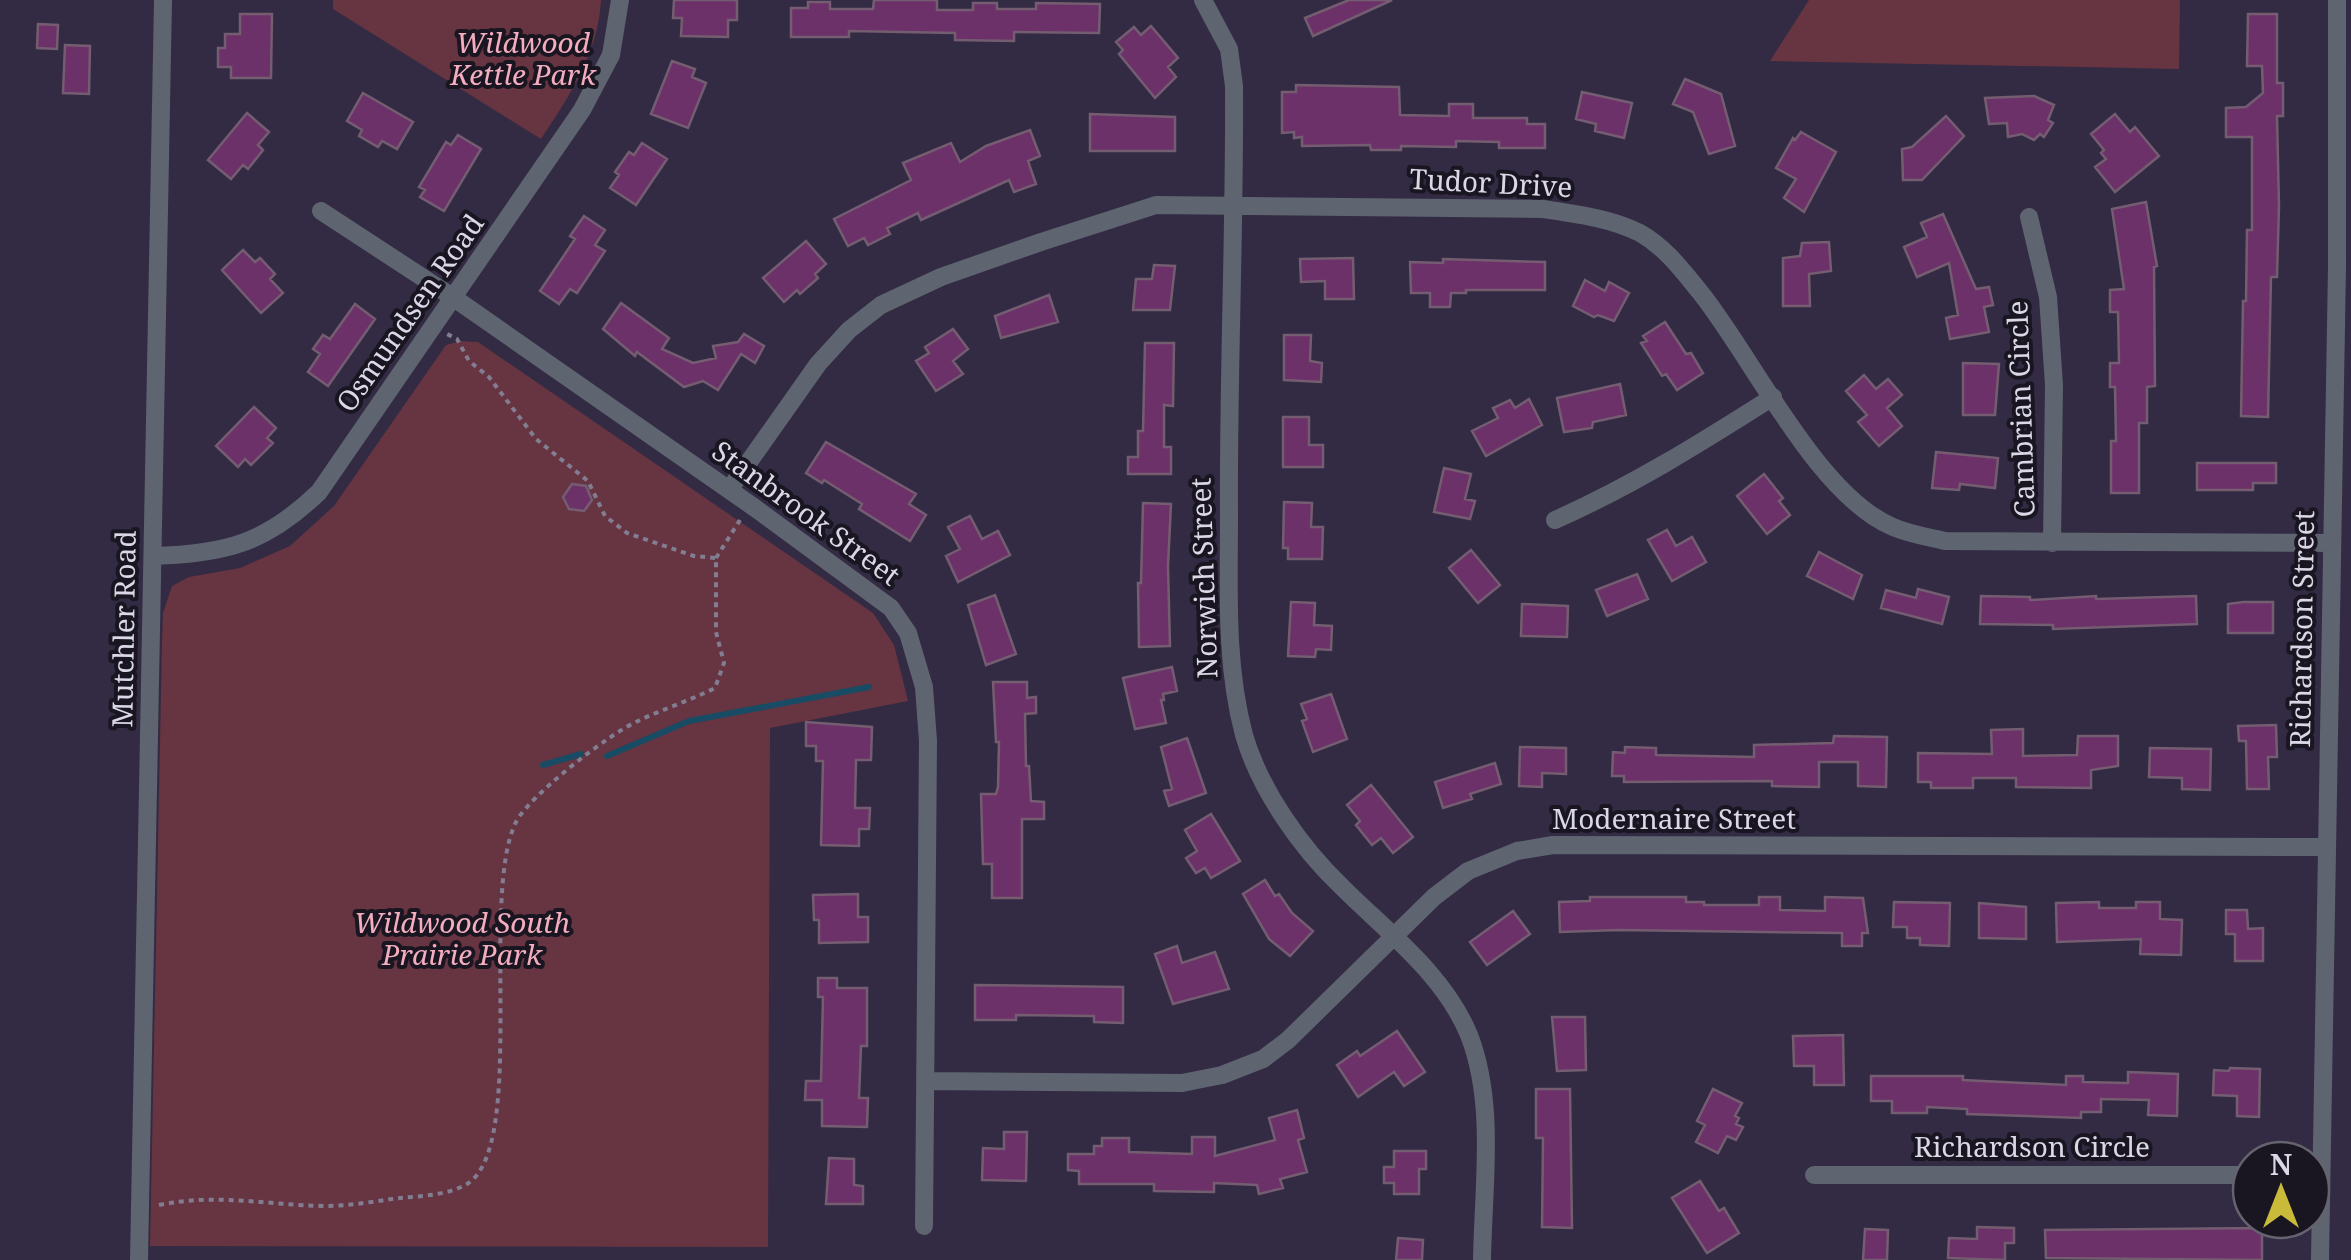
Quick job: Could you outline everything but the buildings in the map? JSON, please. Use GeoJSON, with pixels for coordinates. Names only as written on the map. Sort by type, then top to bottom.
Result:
{"type":"FeatureCollection","features":[{"type":"Feature","properties":{"kind":"street","name":"Mutchler Road"},"geometry":{"type":"LineString","coordinates":[[139,1260],[163,0]]}},
{"type":"Feature","properties":{"kind":"street","name":"Osmundsen Road"},"geometry":{"type":"LineString","coordinates":[[154,556],[193,555],[244,544],[302,509],[319,492],[596,89],[611,55],[620,0]]}},
{"type":"Feature","properties":{"kind":"street","name":"Norwich Street"},"geometry":{"type":"LineString","coordinates":[[1203,0],[1228,48],[1234,86],[1228,419],[1230,662],[1245,738],[1263,780],[1303,844],[1439,984],[1469,1036],[1480,1072],[1485,1109],[1482,1260]]}},
{"type":"Feature","properties":{"kind":"street","name":"Richardson Street"},"geometry":{"type":"LineString","coordinates":[[2316,1140],[2332,543],[2338,0]]}},
{"type":"Feature","properties":{"kind":"street","name":"Tudor Drive"},"geometry":{"type":"LineString","coordinates":[[729,490],[818,364],[849,330],[882,304],[940,278],[1156,206],[1526,208],[1596,217],[1640,233],[1669,254],[1726,325],[1819,466],[1854,503],[1892,527],[1945,541],[2332,543]]}},
{"type":"Feature","properties":{"kind":"street","name":"Stanbrook Street"},"geometry":{"type":"LineString","coordinates":[[320,210],[750,504],[890,608],[908,633],[924,687],[928,741],[924,1226]]}},
{"type":"Feature","properties":{"kind":"street","name":"Cambrian Circle"},"geometry":{"type":"LineString","coordinates":[[2028,217],[2048,297],[2054,385],[2052,543]]}},
{"type":"Feature","properties":{"kind":"street"},"geometry":{"type":"LineString","coordinates":[[1554,520],[1624,488],[1774,397]]}},
{"type":"Feature","properties":{"kind":"street","name":"Modernaire Street"},"geometry":{"type":"LineString","coordinates":[[924,1081],[1125,1085],[1182,1083],[1222,1075],[1262,1058],[1288,1040],[1434,898],[1468,871],[1518,851],[1553,845],[2325,847]]}},
{"type":"Feature","properties":{"kind":"street","name":"Richardson Circle"},"geometry":{"type":"LineString","coordinates":[[1814,1175],[2231,1175]]}},
{"type":"Feature","properties":{"kind":"path"},"geometry":{"type":"LineString","coordinates":[[434,327],[457,339],[469,361],[488,377],[536,439],[588,481],[606,516],[627,532],[694,556],[716,558]]}},
{"type":"Feature","properties":{"kind":"path"},"geometry":{"type":"LineString","coordinates":[[140,1208],[190,1199],[232,1198],[326,1206],[436,1194],[469,1183],[482,1166],[498,1119],[500,917],[515,824],[531,800],[612,737],[636,721],[678,707],[714,688],[724,663],[716,632],[716,558],[750,504]]}},
{"type":"Feature","properties":{"kind":"green space","name":"Wildwood Kettle Park"},"geometry":{"type":"Polygon","coordinates":[[[333,0],[601,0],[588,56],[541,139],[333,9],[333,0]]]}},
{"type":"Feature","properties":{"kind":"green space"},"geometry":{"type":"Polygon","coordinates":[[[1809,0],[2180,0],[2179,69],[1770,61],[1809,0]]]}},
{"type":"Feature","properties":{"kind":"green space","name":"Wildwood South Prairie Park"},"geometry":{"type":"Polygon","coordinates":[[[478,342],[873,613],[894,645],[908,701],[770,728],[768,1247],[150,1246],[163,613],[172,586],[189,577],[240,568],[290,546],[334,506],[446,345],[478,342]]]}},
{"type":"Feature","properties":{"kind":"waterway"},"geometry":{"type":"LineString","coordinates":[[607,756],[689,721],[869,687]]}},
{"type":"Feature","properties":{"kind":"waterway"},"geometry":{"type":"LineString","coordinates":[[543,765],[581,754]]}}]}
